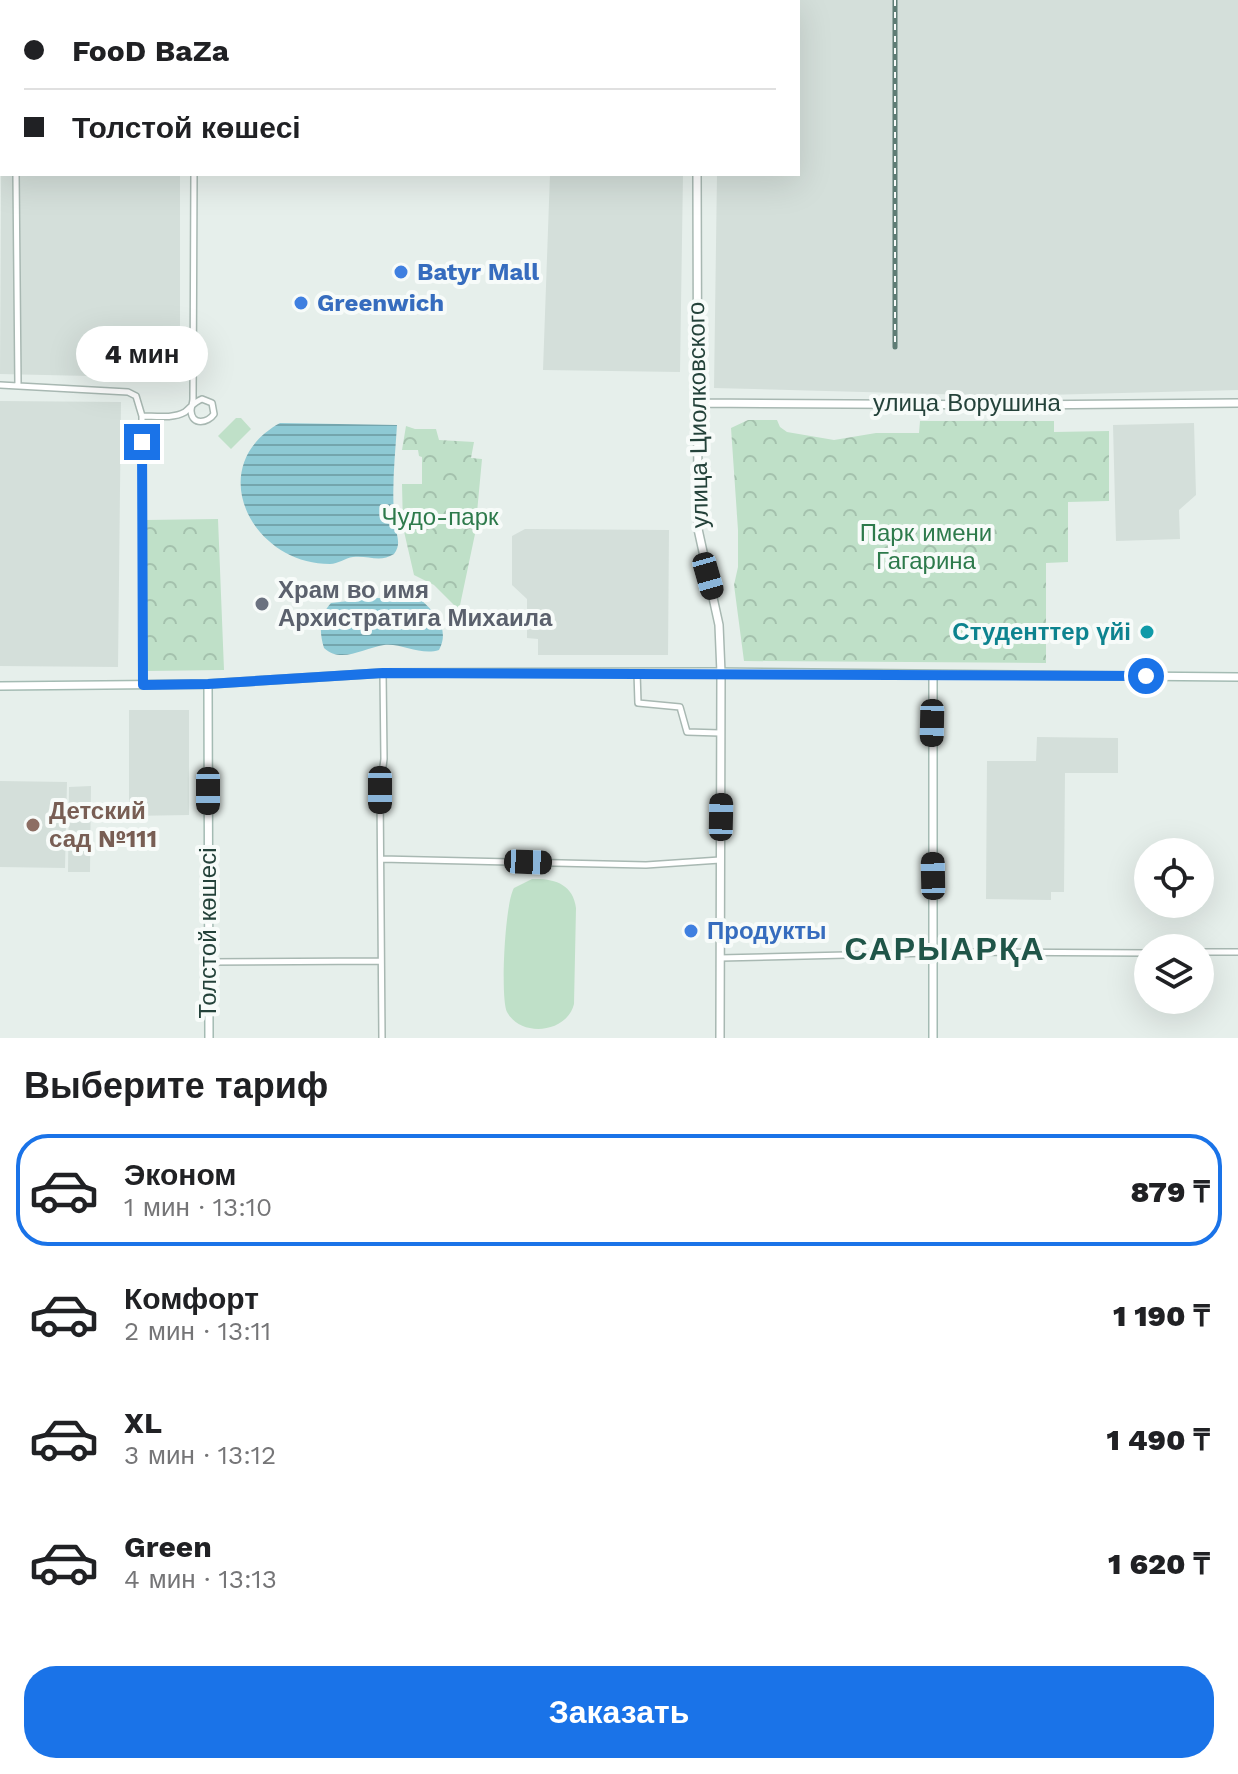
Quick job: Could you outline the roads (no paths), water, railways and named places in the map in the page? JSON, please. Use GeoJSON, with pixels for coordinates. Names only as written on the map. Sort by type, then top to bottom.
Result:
{"type":"FeatureCollection","features":[{"type":"Feature","properties":{"kind":"main road","name":"улица Циолковского"},"geometry":{"type":"LineString","coordinates":[[697,176],[698,529],[717,612],[721,673],[720,1038]]}},
{"type":"Feature","properties":{"kind":"main road","name":"улица Ворушина"},"geometry":{"type":"LineString","coordinates":[[697,403],[1238,403]]}},
{"type":"Feature","properties":{"kind":"main road"},"geometry":{"type":"LineString","coordinates":[[0,686],[208,684],[383,673],[1238,677]]}},
{"type":"Feature","properties":{"kind":"main road"},"geometry":{"type":"LineString","coordinates":[[933,675],[933,1038]]}},
{"type":"Feature","properties":{"kind":"main road","name":"Толстой көшесі"},"geometry":{"type":"LineString","coordinates":[[208,684],[209,1038]]}},
{"type":"Feature","properties":{"kind":"street"},"geometry":{"type":"LineString","coordinates":[[16,176],[18,385]]}},
{"type":"Feature","properties":{"kind":"street"},"geometry":{"type":"LineString","coordinates":[[194,176],[191,413],[195,420]]}},
{"type":"Feature","properties":{"kind":"street"},"geometry":{"type":"LineString","coordinates":[[142,416],[178,415],[206,422],[214,414],[212,403],[199,392],[193,379]]}},
{"type":"Feature","properties":{"kind":"street"},"geometry":{"type":"LineString","coordinates":[[0,385],[128,392],[136,396],[142,416],[143,685]]}},
{"type":"Feature","properties":{"kind":"street"},"geometry":{"type":"LineString","coordinates":[[178,415],[198,400],[206,399]]}},
{"type":"Feature","properties":{"kind":"street"},"geometry":{"type":"LineString","coordinates":[[637,672],[638,703],[642,706],[680,707],[687,732],[721,733]]}},
{"type":"Feature","properties":{"kind":"street"},"geometry":{"type":"LineString","coordinates":[[382,1038],[383,673]]}},
{"type":"Feature","properties":{"kind":"street"},"geometry":{"type":"LineString","coordinates":[[381,859],[646,865],[720,860]]}},
{"type":"Feature","properties":{"kind":"street"},"geometry":{"type":"LineString","coordinates":[[1214,952],[1238,952]]}},
{"type":"Feature","properties":{"kind":"street"},"geometry":{"type":"LineString","coordinates":[[720,958],[1134,953]]}},
{"type":"Feature","properties":{"kind":"street"},"geometry":{"type":"LineString","coordinates":[[208,962],[381,961]]}},
{"type":"Feature","properties":{"kind":"water"},"geometry":{"type":"Polygon","coordinates":[[[280,423],[397,425],[393,499],[398,543],[394,554],[379,558],[353,557],[330,564],[302,560],[278,548],[259,531],[246,510],[241,487],[244,463],[257,441],[280,423]]]}},
{"type":"Feature","properties":{"kind":"water"},"geometry":{"type":"Polygon","coordinates":[[[377,598],[421,600],[440,622],[443,636],[439,650],[384,645],[338,655],[324,648],[321,624],[331,603],[377,598]]]}},
{"type":"Feature","properties":{"kind":"railway"},"geometry":{"type":"LineString","coordinates":[[895,0],[895,347]]}},
{"type":"Feature","properties":{"kind":"place","name":"Batyr Mall"},"geometry":{"type":"Point","coordinates":[401,272]}},
{"type":"Feature","properties":{"kind":"place","name":"Greenwich"},"geometry":{"type":"Point","coordinates":[301,303]}},
{"type":"Feature","properties":{"kind":"place","name":"Храм во имя Архистратига Михаила"},"geometry":{"type":"Point","coordinates":[262,604]}},
{"type":"Feature","properties":{"kind":"place","name":"Студенттер үйі"},"geometry":{"type":"Point","coordinates":[1147,632]}},
{"type":"Feature","properties":{"kind":"place","name":"Детский сад №111"},"geometry":{"type":"Point","coordinates":[33,825]}},
{"type":"Feature","properties":{"kind":"place","name":"Продукты"},"geometry":{"type":"Point","coordinates":[691,931]}},
{"type":"Feature","properties":{"kind":"district","name":"САРЫАРҚА"},"geometry":{"type":"Point","coordinates":[945,949]}},
{"type":"Feature","properties":{"kind":"park label","name":"Чудо-парк"},"geometry":{"type":"Point","coordinates":[440,517]}},
{"type":"Feature","properties":{"kind":"park label","name":"Парк имени Гагарина"},"geometry":{"type":"Point","coordinates":[926,547]}}]}
